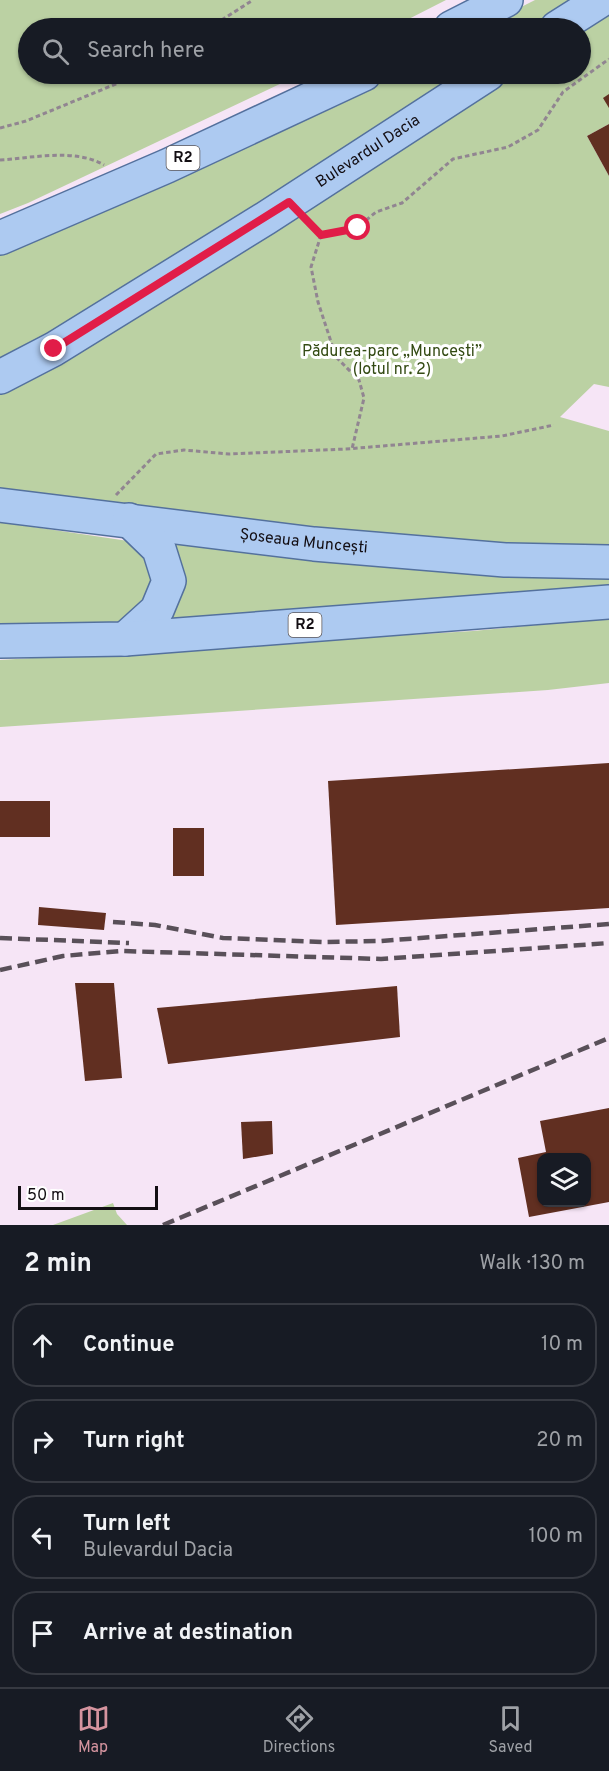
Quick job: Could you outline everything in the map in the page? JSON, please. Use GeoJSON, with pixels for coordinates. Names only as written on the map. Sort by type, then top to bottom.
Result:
{"type":"FeatureCollection","features":[{"type":"Feature","properties":{"kind":"main road"},"geometry":{"type":"LineString","coordinates":[[471,18],[506,0]]}},
{"type":"Feature","properties":{"kind":"main road"},"geometry":{"type":"LineString","coordinates":[[573,18],[601,0]]}},
{"type":"Feature","properties":{"kind":"main road","name":"R2"},"geometry":{"type":"LineString","coordinates":[[0,238],[127,183],[342,84]]}},
{"type":"Feature","properties":{"kind":"main road","name":"Bulevardul Dacia"},"geometry":{"type":"LineString","coordinates":[[0,377],[54,349],[472,84]]}},
{"type":"Feature","properties":{"kind":"main road","name":"Șoseaua Muncești"},"geometry":{"type":"LineString","coordinates":[[0,505],[314,544],[505,560],[609,562]]}},
{"type":"Feature","properties":{"kind":"main road"},"geometry":{"type":"LineString","coordinates":[[113,518],[159,549],[170,581],[158,610],[124,639]]}},
{"type":"Feature","properties":{"kind":"main road","name":"R2"},"geometry":{"type":"LineString","coordinates":[[0,641],[124,639],[609,602]]}},
{"type":"Feature","properties":{"kind":"path"},"geometry":{"type":"LineString","coordinates":[[225,18],[253,0]]}},
{"type":"Feature","properties":{"kind":"path"},"geometry":{"type":"LineString","coordinates":[[591,72],[609,59]]}},
{"type":"Feature","properties":{"kind":"path"},"geometry":{"type":"LineString","coordinates":[[0,128],[26,122],[116,84]]}},
{"type":"Feature","properties":{"kind":"path"},"geometry":{"type":"LineString","coordinates":[[321,235],[358,228],[376,212],[402,203],[453,159],[508,147],[538,130],[563,92],[574,84]]}},
{"type":"Feature","properties":{"kind":"path"},"geometry":{"type":"LineString","coordinates":[[0,160],[56,156],[92,158],[116,171],[127,183]]}},
{"type":"Feature","properties":{"kind":"path"},"geometry":{"type":"LineString","coordinates":[[289,202],[321,235]]}},
{"type":"Feature","properties":{"kind":"path"},"geometry":{"type":"LineString","coordinates":[[321,235],[311,267],[318,302],[336,357],[359,380],[364,398],[352,449]]}},
{"type":"Feature","properties":{"kind":"path"},"geometry":{"type":"LineString","coordinates":[[113,518],[156,454],[184,450],[229,454],[352,449],[502,436],[554,424]]}},
{"type":"Feature","properties":{"kind":"green space"},"geometry":{"type":"Polygon","coordinates":[[[0,0],[446,0],[411,18],[18,18],[18,84],[280,84],[28,203],[0,214],[0,0]]]}},
{"type":"Feature","properties":{"kind":"green space"},"geometry":{"type":"Polygon","coordinates":[[[535,0],[582,0],[554,18],[500,18],[535,0]]]}},
{"type":"Feature","properties":{"kind":"green space","name":"Pădurea-parc „Muncești” (lotul nr. 2)"},"geometry":{"type":"Polygon","coordinates":[[[609,15],[609,124],[587,136],[609,176],[609,387],[594,384],[560,417],[609,431],[609,547],[401,541],[0,488],[0,393],[58,363],[500,84],[591,84],[591,27],[609,15]]]}},
{"type":"Feature","properties":{"kind":"green space"},"geometry":{"type":"Polygon","coordinates":[[[372,84],[452,84],[163,270],[0,359],[0,246],[195,167],[372,84]]]}},
{"type":"Feature","properties":{"kind":"green space"},"geometry":{"type":"Polygon","coordinates":[[[0,522],[135,542],[160,569],[137,621],[0,626],[0,522]]]}},
{"type":"Feature","properties":{"kind":"green space"},"geometry":{"type":"Polygon","coordinates":[[[158,535],[609,570],[609,593],[167,620],[158,535]]]}},
{"type":"Feature","properties":{"kind":"green space"},"geometry":{"type":"Polygon","coordinates":[[[609,618],[609,683],[548,690],[0,727],[0,660],[473,631],[609,618]]]}},
{"type":"Feature","properties":{"kind":"green space"},"geometry":{"type":"Polygon","coordinates":[[[113,1203],[117,1214],[127,1225],[53,1225],[113,1203]]]}},
{"type":"Feature","properties":{"kind":"building"},"geometry":{"type":"Polygon","coordinates":[[[609,94],[609,108],[603,98],[609,94]]]}},
{"type":"Feature","properties":{"kind":"building"},"geometry":{"type":"Polygon","coordinates":[[[609,124],[609,176],[587,136],[609,124]]]}},
{"type":"Feature","properties":{"kind":"building"},"geometry":{"type":"Polygon","coordinates":[[[609,763],[609,908],[336,925],[328,781],[609,763]]]}},
{"type":"Feature","properties":{"kind":"building"},"geometry":{"type":"Polygon","coordinates":[[[0,801],[50,801],[50,837],[0,837],[0,801]]]}},
{"type":"Feature","properties":{"kind":"building"},"geometry":{"type":"Polygon","coordinates":[[[173,828],[204,828],[204,876],[173,876],[173,828]]]}},
{"type":"Feature","properties":{"kind":"building"},"geometry":{"type":"Polygon","coordinates":[[[39,907],[106,913],[104,930],[38,925],[39,907]]]}},
{"type":"Feature","properties":{"kind":"building"},"geometry":{"type":"Polygon","coordinates":[[[75,983],[114,983],[122,1078],[85,1081],[75,983]]]}},
{"type":"Feature","properties":{"kind":"building"},"geometry":{"type":"Polygon","coordinates":[[[397,986],[400,1037],[168,1064],[157,1008],[397,986]]]}},
{"type":"Feature","properties":{"kind":"building"},"geometry":{"type":"Polygon","coordinates":[[[609,1108],[609,1202],[591,1205],[591,1153],[541,1153],[546,1152],[540,1121],[609,1108]]]}},
{"type":"Feature","properties":{"kind":"building"},"geometry":{"type":"Polygon","coordinates":[[[272,1121],[273,1154],[243,1159],[241,1122],[272,1121]]]}},
{"type":"Feature","properties":{"kind":"building"},"geometry":{"type":"Polygon","coordinates":[[[537,1154],[537,1207],[582,1207],[529,1217],[518,1158],[537,1154]]]}},
{"type":"Feature","properties":{"kind":"railway"},"geometry":{"type":"LineString","coordinates":[[113,922],[155,925],[223,938],[324,942],[380,941],[609,924]]}},
{"type":"Feature","properties":{"kind":"railway"},"geometry":{"type":"LineString","coordinates":[[0,938],[129,943]]}},
{"type":"Feature","properties":{"kind":"railway"},"geometry":{"type":"LineString","coordinates":[[0,970],[63,956],[122,951],[381,959],[609,943]]}},
{"type":"Feature","properties":{"kind":"railway"},"geometry":{"type":"LineString","coordinates":[[163,1225],[609,1038]]}},
{"type":"Feature","properties":{"kind":"route"},"geometry":{"type":"LineString","coordinates":[[54,349],[289,202],[321,235],[358,228]]}}]}
